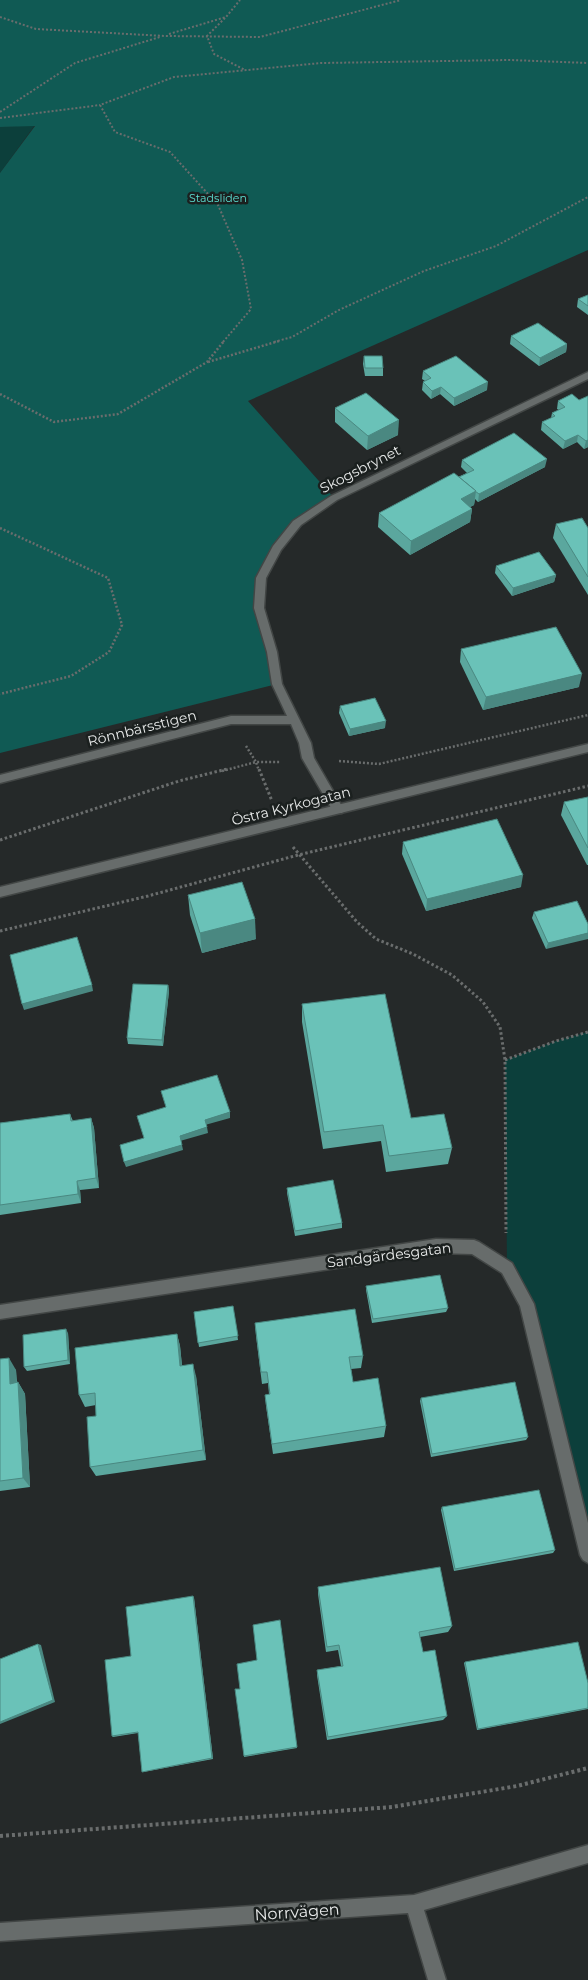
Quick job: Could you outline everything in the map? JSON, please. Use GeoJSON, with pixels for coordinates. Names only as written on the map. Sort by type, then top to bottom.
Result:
{"type":"FeatureCollection","features":[{"type":"Feature","properties":{"kind":"street","name":"Skogsbrynet"},"geometry":{"type":"LineString","coordinates":[[338,810],[308,758],[305,743],[277,684],[272,652],[259,608],[261,578],[277,548],[297,523],[334,498],[588,375]]}},
{"type":"Feature","properties":{"kind":"street","name":"Rönnbärsstigen"},"geometry":{"type":"LineString","coordinates":[[0,779],[231,720],[294,720]]}},
{"type":"Feature","properties":{"kind":"street","name":"Östra Kyrkogatan"},"geometry":{"type":"LineString","coordinates":[[0,892],[588,748]]}},
{"type":"Feature","properties":{"kind":"street","name":"Sandgärdesgatan"},"geometry":{"type":"LineString","coordinates":[[0,1312],[436,1246],[474,1247],[507,1268],[527,1304],[588,1555]]}},
{"type":"Feature","properties":{"kind":"street","name":"Norrvägen"},"geometry":{"type":"LineString","coordinates":[[0,1932],[414,1904],[588,1854]]}},
{"type":"Feature","properties":{"kind":"street"},"geometry":{"type":"LineString","coordinates":[[414,1904],[437,1980]]}},
{"type":"Feature","properties":{"kind":"path"},"geometry":{"type":"LineString","coordinates":[[207,36],[240,0]]}},
{"type":"Feature","properties":{"kind":"path"},"geometry":{"type":"LineString","coordinates":[[0,17],[36,29],[164,36],[260,37],[401,0]]}},
{"type":"Feature","properties":{"kind":"path"},"geometry":{"type":"LineString","coordinates":[[0,112],[75,63],[226,17]]}},
{"type":"Feature","properties":{"kind":"path"},"geometry":{"type":"LineString","coordinates":[[207,36],[214,54],[245,70]]}},
{"type":"Feature","properties":{"kind":"path"},"geometry":{"type":"LineString","coordinates":[[0,118],[100,105],[174,77],[245,70],[321,63],[510,60],[588,63]]}},
{"type":"Feature","properties":{"kind":"path"},"geometry":{"type":"LineString","coordinates":[[100,105],[115,132],[170,152],[218,205],[242,260],[251,309],[207,362]]}},
{"type":"Feature","properties":{"kind":"path"},"geometry":{"type":"LineString","coordinates":[[0,394],[54,422],[118,414],[207,362],[292,337],[339,310],[424,271],[496,246],[588,197]]}},
{"type":"Feature","properties":{"kind":"path"},"geometry":{"type":"LineString","coordinates":[[0,528],[108,578],[122,625],[109,652],[71,676],[0,694]]}},
{"type":"Feature","properties":{"kind":"path"},"geometry":{"type":"LineString","coordinates":[[0,840],[179,781],[256,762],[276,763],[308,758],[379,764],[588,715]]}},
{"type":"Feature","properties":{"kind":"path"},"geometry":{"type":"LineString","coordinates":[[231,720],[256,762],[281,824],[298,855],[357,922],[376,939],[414,954],[452,974],[482,1002],[500,1027],[506,1060],[507,1268]]}},
{"type":"Feature","properties":{"kind":"path"},"geometry":{"type":"LineString","coordinates":[[0,931],[148,896],[298,855],[588,786]]}},
{"type":"Feature","properties":{"kind":"path"},"geometry":{"type":"LineString","coordinates":[[506,1060],[556,1040],[588,1032]]}},
{"type":"Feature","properties":{"kind":"path"},"geometry":{"type":"LineString","coordinates":[[0,1836],[392,1807],[517,1786],[588,1768]]}},
{"type":"Feature","properties":{"kind":"shaded area"},"geometry":{"type":"Polygon","coordinates":[[[35,125],[0,173],[0,127],[35,125]]]}},
{"type":"Feature","properties":{"kind":"shaded area"},"geometry":{"type":"Polygon","coordinates":[[[588,1032],[588,1555],[527,1304],[507,1268],[505,1060],[556,1041],[588,1032]]]}},
{"type":"Feature","properties":{"kind":"green space","name":"Stadsliden"},"geometry":{"type":"Polygon","coordinates":[[[0,0],[588,0],[588,250],[248,401],[334,498],[297,523],[261,578],[259,608],[277,684],[0,753],[0,173],[35,126],[0,127],[0,0]]]}},
{"type":"Feature","properties":{"kind":"building"},"geometry":{"type":"Polygon","coordinates":[[[588,295],[588,306],[578,299],[588,295]]]}},
{"type":"Feature","properties":{"kind":"building"},"geometry":{"type":"Polygon","coordinates":[[[538,323],[567,344],[540,358],[511,336],[538,323]]]}},
{"type":"Feature","properties":{"kind":"building"},"geometry":{"type":"Polygon","coordinates":[[[364,356],[382,356],[383,368],[365,368],[364,356]]]}},
{"type":"Feature","properties":{"kind":"building"},"geometry":{"type":"Polygon","coordinates":[[[456,356],[488,382],[454,398],[441,387],[432,391],[423,382],[431,378],[423,371],[456,356]]]}},
{"type":"Feature","properties":{"kind":"building"},"geometry":{"type":"Polygon","coordinates":[[[366,393],[399,420],[368,436],[335,408],[366,393]]]}},
{"type":"Feature","properties":{"kind":"building"},"geometry":{"type":"Polygon","coordinates":[[[572,394],[579,400],[588,396],[588,440],[586,441],[578,435],[565,441],[542,422],[555,416],[552,413],[565,407],[558,401],[572,394]]]}},
{"type":"Feature","properties":{"kind":"building"},"geometry":{"type":"Polygon","coordinates":[[[514,433],[547,459],[479,494],[459,477],[474,470],[462,460],[514,433]]]}},
{"type":"Feature","properties":{"kind":"building"},"geometry":{"type":"Polygon","coordinates":[[[454,473],[476,491],[461,499],[472,509],[411,541],[379,513],[454,473]]]}},
{"type":"Feature","properties":{"kind":"building"},"geometry":{"type":"Polygon","coordinates":[[[582,518],[588,528],[588,577],[556,524],[582,518]]]}},
{"type":"Feature","properties":{"kind":"building"},"geometry":{"type":"Polygon","coordinates":[[[539,552],[556,575],[513,588],[496,566],[539,552]]]}},
{"type":"Feature","properties":{"kind":"building"},"geometry":{"type":"Polygon","coordinates":[[[556,627],[582,674],[486,697],[461,649],[556,627]]]}},
{"type":"Feature","properties":{"kind":"building"},"geometry":{"type":"Polygon","coordinates":[[[375,698],[386,721],[350,729],[340,706],[375,698]]]}},
{"type":"Feature","properties":{"kind":"building"},"geometry":{"type":"Polygon","coordinates":[[[588,797],[588,848],[564,802],[588,797]]]}},
{"type":"Feature","properties":{"kind":"building"},"geometry":{"type":"Polygon","coordinates":[[[497,819],[523,875],[427,899],[403,842],[497,819]]]}},
{"type":"Feature","properties":{"kind":"building"},"geometry":{"type":"Polygon","coordinates":[[[242,882],[255,919],[200,933],[188,895],[242,882]]]}},
{"type":"Feature","properties":{"kind":"building"},"geometry":{"type":"Polygon","coordinates":[[[577,901],[588,924],[588,933],[548,943],[534,912],[577,901]]]}},
{"type":"Feature","properties":{"kind":"building"},"geometry":{"type":"Polygon","coordinates":[[[77,937],[92,985],[22,1004],[10,955],[77,937]]]}},
{"type":"Feature","properties":{"kind":"building"},"geometry":{"type":"Polygon","coordinates":[[[133,984],[168,985],[162,1040],[127,1038],[133,984]]]}},
{"type":"Feature","properties":{"kind":"building"},"geometry":{"type":"Polygon","coordinates":[[[385,994],[411,1118],[444,1114],[452,1148],[389,1156],[383,1125],[324,1132],[302,1004],[385,994]]]}},
{"type":"Feature","properties":{"kind":"building"},"geometry":{"type":"Polygon","coordinates":[[[217,1075],[230,1112],[205,1120],[207,1127],[180,1136],[182,1145],[124,1162],[120,1145],[144,1138],[137,1116],[166,1107],[161,1091],[217,1075]]]}},
{"type":"Feature","properties":{"kind":"building"},"geometry":{"type":"Polygon","coordinates":[[[70,1114],[71,1121],[91,1118],[96,1178],[77,1181],[78,1194],[0,1205],[0,1123],[70,1114]]]}},
{"type":"Feature","properties":{"kind":"building"},"geometry":{"type":"Polygon","coordinates":[[[333,1180],[342,1223],[295,1231],[287,1188],[333,1180]]]}},
{"type":"Feature","properties":{"kind":"building"},"geometry":{"type":"Polygon","coordinates":[[[440,1275],[448,1308],[373,1319],[366,1286],[440,1275]]]}},
{"type":"Feature","properties":{"kind":"building"},"geometry":{"type":"Polygon","coordinates":[[[233,1306],[238,1336],[198,1343],[194,1312],[233,1306]]]}},
{"type":"Feature","properties":{"kind":"building"},"geometry":{"type":"Polygon","coordinates":[[[355,1309],[363,1356],[349,1357],[353,1382],[378,1378],[386,1426],[272,1444],[265,1395],[270,1394],[267,1372],[261,1372],[255,1323],[355,1309]]]}},
{"type":"Feature","properties":{"kind":"building"},"geometry":{"type":"Polygon","coordinates":[[[66,1329],[68,1360],[24,1367],[23,1335],[66,1329]]]}},
{"type":"Feature","properties":{"kind":"building"},"geometry":{"type":"Polygon","coordinates":[[[177,1334],[180,1366],[193,1364],[203,1450],[90,1467],[87,1417],[96,1416],[95,1393],[79,1395],[75,1348],[177,1334]]]}},
{"type":"Feature","properties":{"kind":"building"},"geometry":{"type":"Polygon","coordinates":[[[9,1358],[10,1384],[18,1382],[23,1478],[0,1481],[0,1359],[9,1358]]]}},
{"type":"Feature","properties":{"kind":"building"},"geometry":{"type":"Polygon","coordinates":[[[515,1382],[528,1437],[432,1454],[421,1398],[515,1382]]]}},
{"type":"Feature","properties":{"kind":"building"},"geometry":{"type":"Polygon","coordinates":[[[539,1490],[555,1550],[455,1569],[442,1507],[539,1490]]]}},
{"type":"Feature","properties":{"kind":"building"},"geometry":{"type":"Polygon","coordinates":[[[440,1567],[452,1626],[419,1632],[423,1652],[435,1650],[447,1716],[328,1737],[317,1670],[343,1666],[339,1645],[327,1647],[318,1587],[440,1567]]]}},
{"type":"Feature","properties":{"kind":"building"},"geometry":{"type":"Polygon","coordinates":[[[193,1596],[212,1758],[142,1772],[138,1732],[112,1736],[105,1660],[131,1656],[126,1607],[193,1596]]]}},
{"type":"Feature","properties":{"kind":"building"},"geometry":{"type":"Polygon","coordinates":[[[280,1620],[297,1747],[244,1756],[235,1689],[240,1689],[237,1664],[257,1660],[253,1625],[280,1620]]]}},
{"type":"Feature","properties":{"kind":"building"},"geometry":{"type":"Polygon","coordinates":[[[578,1642],[588,1683],[588,1708],[478,1729],[465,1662],[578,1642]]]}},
{"type":"Feature","properties":{"kind":"building"},"geometry":{"type":"Polygon","coordinates":[[[38,1644],[53,1700],[0,1722],[0,1659],[38,1644]]]}}]}
